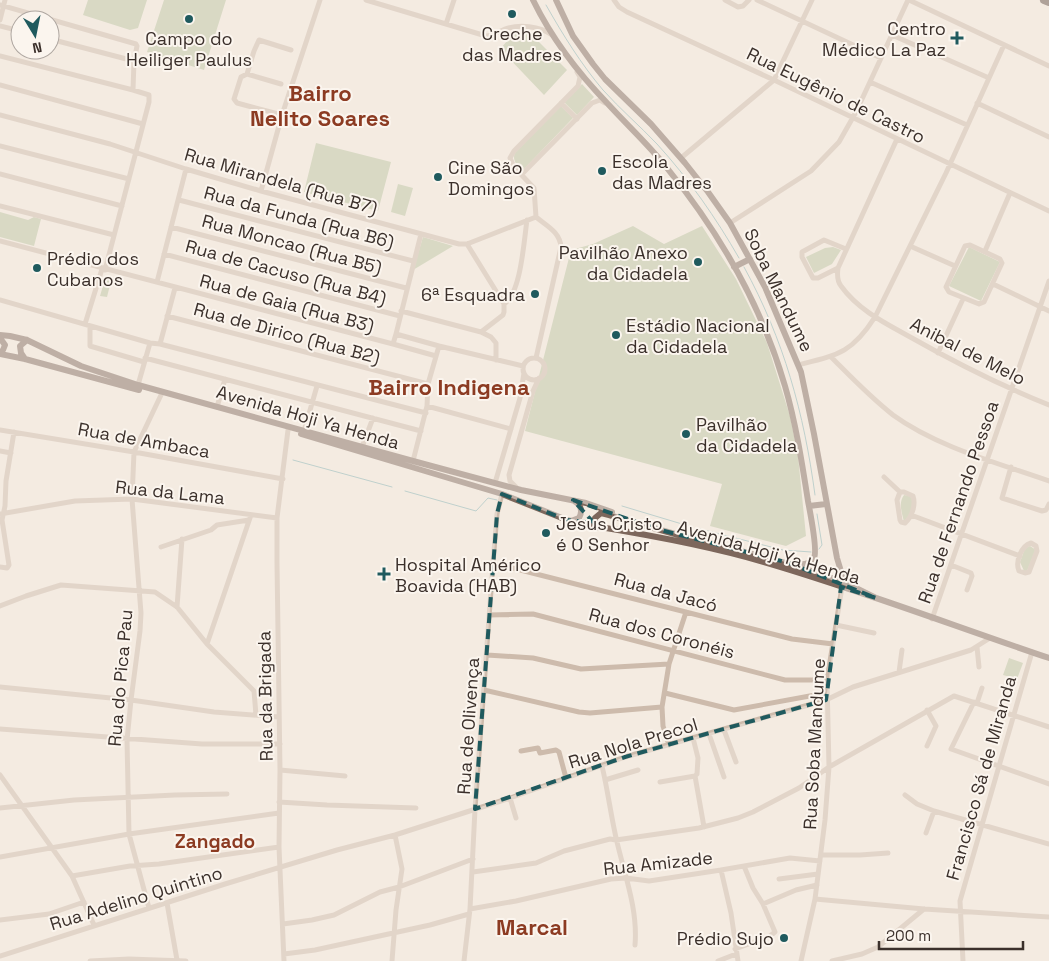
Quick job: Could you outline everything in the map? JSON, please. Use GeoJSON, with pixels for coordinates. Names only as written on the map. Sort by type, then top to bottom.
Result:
{"type":"FeatureCollection","features":[{"type":"Feature","properties":{"kind":"highway"},"geometry":{"type":"LineString","coordinates":[[1044,0],[1049,2]]}},
{"type":"Feature","properties":{"kind":"main road","name":"Soba Mandume"},"geometry":{"type":"LineString","coordinates":[[556,0],[573,36],[593,64],[681,158],[730,223],[748,260],[765,287],[798,365],[808,403],[839,567],[845,582],[851,586]]}},
{"type":"Feature","properties":{"kind":"main road","name":"Soba Mandume"},"geometry":{"type":"LineString","coordinates":[[535,1],[553,35],[576,68],[668,168],[713,231],[736,266],[760,319],[781,374],[796,432],[809,506],[814,555],[807,564],[789,563]]}},
{"type":"Feature","properties":{"kind":"main road"},"geometry":{"type":"LineString","coordinates":[[736,266],[748,260]]}},
{"type":"Feature","properties":{"kind":"main road","name":"Avenida Hoji Ya Henda"},"geometry":{"type":"LineString","coordinates":[[0,337],[10,336],[27,340],[81,366],[138,385],[521,490],[595,505],[633,521],[672,534],[789,563],[851,586],[876,598]]}},
{"type":"Feature","properties":{"kind":"main road"},"geometry":{"type":"LineString","coordinates":[[0,337],[5,345],[0,353]]}},
{"type":"Feature","properties":{"kind":"main road"},"geometry":{"type":"LineString","coordinates":[[25,359],[21,353],[20,346],[27,340]]}},
{"type":"Feature","properties":{"kind":"main road","name":"Avenida Hoji Ya Henda"},"geometry":{"type":"LineString","coordinates":[[0,353],[121,386],[160,394],[288,430],[502,494],[566,520],[596,528],[671,539],[738,555],[876,598],[1049,658]]}},
{"type":"Feature","properties":{"kind":"main road"},"geometry":{"type":"LineString","coordinates":[[566,520],[576,520],[581,515],[580,506],[573,500]]}},
{"type":"Feature","properties":{"kind":"main road"},"geometry":{"type":"LineString","coordinates":[[809,506],[826,504]]}},
{"type":"Feature","properties":{"kind":"main road"},"geometry":{"type":"LineString","coordinates":[[625,531],[600,527],[595,524],[595,518],[598,514],[605,514],[633,521]]}},
{"type":"Feature","properties":{"kind":"street"},"geometry":{"type":"LineString","coordinates":[[261,191],[282,115],[320,0]]}},
{"type":"Feature","properties":{"kind":"street"},"geometry":{"type":"LineString","coordinates":[[366,0],[486,36],[492,36],[505,29],[523,26],[542,29],[553,35]]}},
{"type":"Feature","properties":{"kind":"street"},"geometry":{"type":"LineString","coordinates":[[389,7],[392,0]]}},
{"type":"Feature","properties":{"kind":"street"},"geometry":{"type":"LineString","coordinates":[[446,24],[454,0]]}},
{"type":"Feature","properties":{"kind":"street","name":"Rua Eugênio de Castro"},"geometry":{"type":"LineString","coordinates":[[614,0],[626,12],[1049,211]]}},
{"type":"Feature","properties":{"kind":"street"},"geometry":{"type":"LineString","coordinates":[[725,0],[738,7],[743,6],[749,0]]}},
{"type":"Feature","properties":{"kind":"street"},"geometry":{"type":"LineString","coordinates":[[757,0],[881,58]]}},
{"type":"Feature","properties":{"kind":"street"},"geometry":{"type":"LineString","coordinates":[[681,158],[774,80],[812,0]]}},
{"type":"Feature","properties":{"kind":"street"},"geometry":{"type":"LineString","coordinates":[[730,223],[811,171],[839,142],[853,118],[908,0],[1049,66]]}},
{"type":"Feature","properties":{"kind":"street"},"geometry":{"type":"LineString","coordinates":[[0,20],[3,4],[137,44],[133,90]]}},
{"type":"Feature","properties":{"kind":"street"},"geometry":{"type":"LineString","coordinates":[[892,35],[989,78]]}},
{"type":"Feature","properties":{"kind":"street"},"geometry":{"type":"LineString","coordinates":[[247,74],[260,40],[291,50]]}},
{"type":"Feature","properties":{"kind":"street"},"geometry":{"type":"LineString","coordinates":[[60,42],[134,62]]}},
{"type":"Feature","properties":{"kind":"street"},"geometry":{"type":"LineString","coordinates":[[798,365],[831,357],[846,350],[863,336],[875,317],[950,164],[1004,45]]}},
{"type":"Feature","properties":{"kind":"street"},"geometry":{"type":"LineString","coordinates":[[0,56],[133,90],[149,96],[122,206],[88,325],[90,346],[225,379],[421,431]]}},
{"type":"Feature","properties":{"kind":"street"},"geometry":{"type":"LineString","coordinates":[[536,358],[561,247],[556,233],[536,217],[534,188],[514,167],[510,158],[578,86],[580,77],[576,68]]}},
{"type":"Feature","properties":{"kind":"street"},"geometry":{"type":"LineString","coordinates":[[282,84],[247,74],[241,77],[234,100],[235,102],[282,115]]}},
{"type":"Feature","properties":{"kind":"street"},"geometry":{"type":"LineString","coordinates":[[870,82],[967,125]]}},
{"type":"Feature","properties":{"kind":"street"},"geometry":{"type":"LineString","coordinates":[[0,85],[143,124]]}},
{"type":"Feature","properties":{"kind":"street"},"geometry":{"type":"LineString","coordinates":[[522,174],[596,100],[609,105]]}},
{"type":"Feature","properties":{"kind":"street"},"geometry":{"type":"LineString","coordinates":[[561,103],[577,119]]}},
{"type":"Feature","properties":{"kind":"street"},"geometry":{"type":"LineString","coordinates":[[977,103],[1049,137]]}},
{"type":"Feature","properties":{"kind":"street","name":"Rua Mirandela (Rua B7)"},"geometry":{"type":"LineString","coordinates":[[0,115],[110,144],[186,170],[261,191],[421,234],[467,244]]}},
{"type":"Feature","properties":{"kind":"street"},"geometry":{"type":"LineString","coordinates":[[846,249],[824,240],[802,252],[802,257],[812,278],[818,278],[838,268],[897,139]]}},
{"type":"Feature","properties":{"kind":"street"},"geometry":{"type":"LineString","coordinates":[[0,146],[129,179]]}},
{"type":"Feature","properties":{"kind":"street"},"geometry":{"type":"LineString","coordinates":[[158,282],[186,170]]}},
{"type":"Feature","properties":{"kind":"street"},"geometry":{"type":"LineString","coordinates":[[0,174],[122,206]]}},
{"type":"Feature","properties":{"kind":"street"},"geometry":{"type":"LineString","coordinates":[[985,251],[1010,194]]}},
{"type":"Feature","properties":{"kind":"street","name":"Rua da Funda (Rua B6)"},"geometry":{"type":"LineString","coordinates":[[179,200],[413,261]]}},
{"type":"Feature","properties":{"kind":"street"},"geometry":{"type":"LineString","coordinates":[[0,206],[114,235]]}},
{"type":"Feature","properties":{"kind":"street"},"geometry":{"type":"LineString","coordinates":[[496,360],[496,343],[481,332],[504,314],[504,304],[467,244],[536,217]]}},
{"type":"Feature","properties":{"kind":"street"},"geometry":{"type":"LineString","coordinates":[[504,304],[512,297],[517,283],[527,220]]}},
{"type":"Feature","properties":{"kind":"street","name":"Rua Moncao (Rua B5)"},"geometry":{"type":"LineString","coordinates":[[171,227],[406,288]]}},
{"type":"Feature","properties":{"kind":"street"},"geometry":{"type":"LineString","coordinates":[[393,344],[421,234]]}},
{"type":"Feature","properties":{"kind":"street","name":"Rua de Gaia (Rua B3)"},"geometry":{"type":"LineString","coordinates":[[0,241],[436,356]]}},
{"type":"Feature","properties":{"kind":"street"},"geometry":{"type":"LineString","coordinates":[[967,245],[985,251],[1002,260],[1002,265],[982,303],[976,304],[948,292],[946,288],[955,266],[967,245]]}},
{"type":"Feature","properties":{"kind":"street"},"geometry":{"type":"LineString","coordinates":[[910,246],[955,266]]}},
{"type":"Feature","properties":{"kind":"street","name":"Rua de Cacuso (Rua B4)"},"geometry":{"type":"LineString","coordinates":[[164,254],[401,314],[481,332]]}},
{"type":"Feature","properties":{"kind":"street","name":"Anibal de Melo"},"geometry":{"type":"LineString","coordinates":[[838,268],[837,274],[841,286],[875,317],[938,353],[1012,390],[1049,406]]}},
{"type":"Feature","properties":{"kind":"street","name":"Rua de Fernando Pessoa"},"geometry":{"type":"LineString","coordinates":[[932,619],[1049,282]]}},
{"type":"Feature","properties":{"kind":"street"},"geometry":{"type":"LineString","coordinates":[[993,284],[1049,311]]}},
{"type":"Feature","properties":{"kind":"street"},"geometry":{"type":"LineString","coordinates":[[160,344],[174,288]]}},
{"type":"Feature","properties":{"kind":"street"},"geometry":{"type":"LineString","coordinates":[[938,353],[963,299]]}},
{"type":"Feature","properties":{"kind":"street"},"geometry":{"type":"LineString","coordinates":[[0,300],[150,343],[426,413]]}},
{"type":"Feature","properties":{"kind":"street","name":"Rua de Dirico (Rua B2)"},"geometry":{"type":"LineString","coordinates":[[167,316],[428,384]]}},
{"type":"Feature","properties":{"kind":"street"},"geometry":{"type":"LineString","coordinates":[[396,334],[523,366]]}},
{"type":"Feature","properties":{"kind":"street"},"geometry":{"type":"LineString","coordinates":[[138,385],[150,343]]}},
{"type":"Feature","properties":{"kind":"street"},"geometry":{"type":"LineString","coordinates":[[413,461],[426,413],[428,384],[439,346]]}},
{"type":"Feature","properties":{"kind":"street"},"geometry":{"type":"LineString","coordinates":[[831,357],[864,390],[894,415],[937,440],[1049,481]]}},
{"type":"Feature","properties":{"kind":"street"},"geometry":{"type":"LineString","coordinates":[[521,490],[512,484],[509,475],[533,391],[539,378],[544,374],[544,365],[541,360],[536,358],[530,359],[523,366]]}},
{"type":"Feature","properties":{"kind":"street"},"geometry":{"type":"LineString","coordinates":[[495,483],[522,389],[523,366]]}},
{"type":"Feature","properties":{"kind":"street"},"geometry":{"type":"LineString","coordinates":[[524,373],[530,379],[539,378]]}},
{"type":"Feature","properties":{"kind":"street"},"geometry":{"type":"LineString","coordinates":[[217,407],[225,379]]}},
{"type":"Feature","properties":{"kind":"street"},"geometry":{"type":"LineString","coordinates":[[304,431],[317,386]]}},
{"type":"Feature","properties":{"kind":"street","name":"Rua do Pica Pau"},"geometry":{"type":"LineString","coordinates":[[149,908],[129,834],[127,740],[140,631],[140,590],[132,499],[134,452],[160,394]]}},
{"type":"Feature","properties":{"kind":"street"},"geometry":{"type":"LineString","coordinates":[[427,406],[511,429]]}},
{"type":"Feature","properties":{"kind":"street"},"geometry":{"type":"LineString","coordinates":[[362,447],[373,418]]}},
{"type":"Feature","properties":{"kind":"street","name":"Rua de Ambaca"},"geometry":{"type":"LineString","coordinates":[[0,430],[283,479]]}},
{"type":"Feature","properties":{"kind":"street","name":"Rua da Brigada"},"geometry":{"type":"LineString","coordinates":[[284,961],[279,847],[278,518],[288,430]]}},
{"type":"Feature","properties":{"kind":"street"},"geometry":{"type":"LineString","coordinates":[[0,567],[8,568],[2,514],[14,432]]}},
{"type":"Feature","properties":{"kind":"street"},"geometry":{"type":"LineString","coordinates":[[0,452],[11,453]]}},
{"type":"Feature","properties":{"kind":"street"},"geometry":{"type":"LineString","coordinates":[[1011,467],[1002,498],[1042,511],[1046,510],[1049,504]]}},
{"type":"Feature","properties":{"kind":"street"},"geometry":{"type":"LineString","coordinates":[[884,477],[900,492],[913,496],[914,501],[911,515],[907,522],[900,522],[897,500],[900,492]]}},
{"type":"Feature","properties":{"kind":"street","name":"Rua de Olivença"},"geometry":{"type":"LineString","coordinates":[[464,961],[473,872],[475,809],[493,562],[497,514],[502,494]]}},
{"type":"Feature","properties":{"kind":"street","name":"Rua da Lama"},"geometry":{"type":"LineString","coordinates":[[2,514],[76,501],[132,499],[250,517],[278,518]]}},
{"type":"Feature","properties":{"kind":"street"},"geometry":{"type":"LineString","coordinates":[[911,515],[1020,556]]}},
{"type":"Feature","properties":{"kind":"street"},"geometry":{"type":"LineString","coordinates":[[161,547],[211,530],[217,525],[250,517]]}},
{"type":"Feature","properties":{"kind":"street"},"geometry":{"type":"LineString","coordinates":[[207,644],[250,517]]}},
{"type":"Feature","properties":{"kind":"street"},"geometry":{"type":"LineString","coordinates":[[178,607],[182,539]]}},
{"type":"Feature","properties":{"kind":"street"},"geometry":{"type":"LineString","coordinates":[[1030,543],[1036,547],[1034,561],[1028,573],[1018,569],[1020,556],[1027,544],[1030,543]]}},
{"type":"Feature","properties":{"kind":"street","name":"Rua da Jacó"},"geometry":{"type":"LineString","coordinates":[[493,562],[792,639],[833,644]]}},
{"type":"Feature","properties":{"kind":"street"},"geometry":{"type":"LineString","coordinates":[[951,565],[971,573],[972,576],[967,590]]}},
{"type":"Feature","properties":{"kind":"street"},"geometry":{"type":"LineString","coordinates":[[0,606],[61,585],[140,590],[158,593],[178,607],[207,644],[254,691],[256,715]]}},
{"type":"Feature","properties":{"kind":"street","name":"Rua Soba Mandume"},"geometry":{"type":"LineString","coordinates":[[801,961],[815,899],[821,855],[829,767],[827,680],[842,587]]}},
{"type":"Feature","properties":{"kind":"street"},"geometry":{"type":"LineString","coordinates":[[669,745],[663,726],[662,707],[669,664],[686,612]]}},
{"type":"Feature","properties":{"kind":"street","name":"Rua dos Coronéis"},"geometry":{"type":"LineString","coordinates":[[489,615],[534,614],[786,680],[827,680]]}},
{"type":"Feature","properties":{"kind":"street"},"geometry":{"type":"LineString","coordinates":[[836,625],[874,633]]}},
{"type":"Feature","properties":{"kind":"street","name":"Rua Nola Precol"},"geometry":{"type":"LineString","coordinates":[[280,868],[395,835],[669,745],[826,700],[853,687],[977,647],[990,638]]}},
{"type":"Feature","properties":{"kind":"street"},"geometry":{"type":"LineString","coordinates":[[977,647],[979,666]]}},
{"type":"Feature","properties":{"kind":"street"},"geometry":{"type":"LineString","coordinates":[[900,672],[902,650]]}},
{"type":"Feature","properties":{"kind":"street","name":"Francisco Sá de Miranda"},"geometry":{"type":"LineString","coordinates":[[963,961],[960,901],[1032,652]]}},
{"type":"Feature","properties":{"kind":"street"},"geometry":{"type":"LineString","coordinates":[[487,655],[533,658],[581,669],[669,664]]}},
{"type":"Feature","properties":{"kind":"street"},"geometry":{"type":"LineString","coordinates":[[0,687],[131,700],[214,712],[279,717]]}},
{"type":"Feature","properties":{"kind":"street"},"geometry":{"type":"LineString","coordinates":[[982,688],[951,749],[1049,784]]}},
{"type":"Feature","properties":{"kind":"street"},"geometry":{"type":"LineString","coordinates":[[484,690],[590,713],[662,707]]}},
{"type":"Feature","properties":{"kind":"street"},"geometry":{"type":"LineString","coordinates":[[665,693],[734,710],[826,693]]}},
{"type":"Feature","properties":{"kind":"street"},"geometry":{"type":"LineString","coordinates":[[473,872],[536,863],[564,851],[604,840],[616,840],[704,827],[738,818],[799,788],[829,767],[954,696],[1049,727]]}},
{"type":"Feature","properties":{"kind":"street"},"geometry":{"type":"LineString","coordinates":[[927,710],[936,726],[927,746]]}},
{"type":"Feature","properties":{"kind":"street"},"geometry":{"type":"LineString","coordinates":[[0,730],[80,734],[127,740],[216,745],[280,744]]}},
{"type":"Feature","properties":{"kind":"street"},"geometry":{"type":"LineString","coordinates":[[724,730],[736,762]]}},
{"type":"Feature","properties":{"kind":"street"},"geometry":{"type":"LineString","coordinates":[[710,734],[724,778]]}},
{"type":"Feature","properties":{"kind":"street"},"geometry":{"type":"LineString","coordinates":[[693,738],[698,758],[698,772],[695,776],[704,827]]}},
{"type":"Feature","properties":{"kind":"street"},"geometry":{"type":"LineString","coordinates":[[520,751],[538,748],[540,753],[543,754],[556,750],[559,752],[566,778]]}},
{"type":"Feature","properties":{"kind":"street"},"geometry":{"type":"LineString","coordinates":[[602,766],[636,929],[635,945]]}},
{"type":"Feature","properties":{"kind":"street"},"geometry":{"type":"LineString","coordinates":[[280,770],[345,776]]}},
{"type":"Feature","properties":{"kind":"street"},"geometry":{"type":"LineString","coordinates":[[605,780],[638,770]]}},
{"type":"Feature","properties":{"kind":"street"},"geometry":{"type":"LineString","coordinates":[[0,775],[72,876],[94,925]]}},
{"type":"Feature","properties":{"kind":"street"},"geometry":{"type":"LineString","coordinates":[[660,782],[695,776]]}},
{"type":"Feature","properties":{"kind":"street"},"geometry":{"type":"LineString","coordinates":[[0,808],[128,798],[227,794]]}},
{"type":"Feature","properties":{"kind":"street"},"geometry":{"type":"LineString","coordinates":[[904,795],[917,804],[934,811],[1049,844]]}},
{"type":"Feature","properties":{"kind":"street"},"geometry":{"type":"LineString","coordinates":[[510,798],[516,818]]}},
{"type":"Feature","properties":{"kind":"street"},"geometry":{"type":"LineString","coordinates":[[279,802],[416,808]]}},
{"type":"Feature","properties":{"kind":"street"},"geometry":{"type":"LineString","coordinates":[[926,833],[934,811]]}},
{"type":"Feature","properties":{"kind":"street"},"geometry":{"type":"LineString","coordinates":[[0,857],[129,834],[279,813]]}},
{"type":"Feature","properties":{"kind":"street"},"geometry":{"type":"LineString","coordinates":[[392,961],[402,869],[395,835]]}},
{"type":"Feature","properties":{"kind":"street"},"geometry":{"type":"LineString","coordinates":[[72,876],[137,865],[159,864],[279,847]]}},
{"type":"Feature","properties":{"kind":"street"},"geometry":{"type":"LineString","coordinates":[[821,855],[860,856],[888,853]]}},
{"type":"Feature","properties":{"kind":"street"},"geometry":{"type":"LineString","coordinates":[[283,924],[326,917],[343,911],[380,892],[399,887],[473,858]]}},
{"type":"Feature","properties":{"kind":"street","name":"Rua Amizade"},"geometry":{"type":"LineString","coordinates":[[284,954],[310,952],[394,933],[470,911],[611,879],[626,878],[649,881],[790,858],[820,861]]}},
{"type":"Feature","properties":{"kind":"street"},"geometry":{"type":"LineString","coordinates":[[718,961],[775,932],[744,866]]}},
{"type":"Feature","properties":{"kind":"street","name":"Rua Adelino Quintino"},"geometry":{"type":"LineString","coordinates":[[0,956],[280,868]]}},
{"type":"Feature","properties":{"kind":"street"},"geometry":{"type":"LineString","coordinates":[[722,870],[738,961]]}},
{"type":"Feature","properties":{"kind":"street"},"geometry":{"type":"LineString","coordinates":[[779,879],[818,874]]}},
{"type":"Feature","properties":{"kind":"street"},"geometry":{"type":"LineString","coordinates":[[763,904],[796,890],[817,885]]}},
{"type":"Feature","properties":{"kind":"street"},"geometry":{"type":"LineString","coordinates":[[815,899],[960,912],[1049,917]]}},
{"type":"Feature","properties":{"kind":"street"},"geometry":{"type":"LineString","coordinates":[[0,920],[49,914],[84,902]]}},
{"type":"Feature","properties":{"kind":"street"},"geometry":{"type":"LineString","coordinates":[[167,903],[174,960]]}},
{"type":"Feature","properties":{"kind":"street"},"geometry":{"type":"LineString","coordinates":[[832,961],[862,954],[878,947],[924,909]]}},
{"type":"Feature","properties":{"kind":"street"},"geometry":{"type":"LineString","coordinates":[[90,961],[129,959],[186,961]]}},
{"type":"Feature","properties":{"kind":"highlighted area"},"geometry":{"type":"Polygon","coordinates":[[[502,494],[567,520],[594,523],[573,500],[657,529],[789,563],[876,598],[841,587],[826,700],[625,757],[475,809],[497,514],[502,494]]]}},
{"type":"Feature","properties":{"kind":"green space"},"geometry":{"type":"Polygon","coordinates":[[[88,0],[147,0],[138,28],[130,30],[83,15],[88,0]]]}},
{"type":"Feature","properties":{"kind":"green space","name":"Campo do Heiliger Paulus"},"geometry":{"type":"Polygon","coordinates":[[[164,0],[226,0],[204,70],[147,52],[164,0]]]}},
{"type":"Feature","properties":{"kind":"green space"},"geometry":{"type":"Polygon","coordinates":[[[515,32],[530,33],[567,70],[544,95],[500,49],[515,32]]]}},
{"type":"Feature","properties":{"kind":"green space"},"geometry":{"type":"Polygon","coordinates":[[[582,84],[594,97],[577,115],[564,102],[582,84]]]}},
{"type":"Feature","properties":{"kind":"green space"},"geometry":{"type":"Polygon","coordinates":[[[561,106],[573,118],[523,170],[515,162],[515,152],[561,106]]]}},
{"type":"Feature","properties":{"kind":"green space"},"geometry":{"type":"Polygon","coordinates":[[[316,143],[391,162],[378,211],[304,192],[316,143]]]}},
{"type":"Feature","properties":{"kind":"green space"},"geometry":{"type":"Polygon","coordinates":[[[398,184],[413,188],[405,216],[391,212],[398,184]]]}},
{"type":"Feature","properties":{"kind":"green space"},"geometry":{"type":"Polygon","coordinates":[[[0,212],[28,220],[34,217],[41,219],[34,246],[0,237],[0,212]]]}},
{"type":"Feature","properties":{"kind":"green space"},"geometry":{"type":"Polygon","coordinates":[[[633,226],[664,244],[702,226],[736,279],[767,343],[790,416],[798,456],[806,536],[786,546],[710,526],[722,484],[525,431],[571,250],[593,244],[633,226]]]}},
{"type":"Feature","properties":{"kind":"green space"},"geometry":{"type":"Polygon","coordinates":[[[423,237],[453,246],[413,270],[423,237]]]}},
{"type":"Feature","properties":{"kind":"green space"},"geometry":{"type":"Polygon","coordinates":[[[833,247],[841,250],[832,264],[814,273],[806,257],[825,248],[833,247]]]}},
{"type":"Feature","properties":{"kind":"green space"},"geometry":{"type":"Polygon","coordinates":[[[969,247],[1000,262],[981,301],[949,286],[969,247]]]}},
{"type":"Feature","properties":{"kind":"green space"},"geometry":{"type":"Polygon","coordinates":[[[105,279],[111,281],[107,297],[100,296],[105,279]]]}},
{"type":"Feature","properties":{"kind":"green space"},"geometry":{"type":"Polygon","coordinates":[[[904,495],[911,496],[914,503],[907,521],[904,522],[901,505],[904,495]]]}},
{"type":"Feature","properties":{"kind":"green space"},"geometry":{"type":"Polygon","coordinates":[[[1030,546],[1036,550],[1027,571],[1024,571],[1020,562],[1025,548],[1030,546]]]}},
{"type":"Feature","properties":{"kind":"green space"},"geometry":{"type":"Polygon","coordinates":[[[1009,658],[1023,663],[1017,679],[1003,675],[1009,658]]]}},
{"type":"Feature","properties":{"kind":"waterway"},"geometry":{"type":"LineString","coordinates":[[546,5],[595,80],[657,144],[680,171],[721,228],[739,258]]}},
{"type":"Feature","properties":{"kind":"waterway"},"geometry":{"type":"LineString","coordinates":[[744,267],[770,322],[790,378],[805,435],[815,495]]}},
{"type":"Feature","properties":{"kind":"waterway"},"geometry":{"type":"LineString","coordinates":[[293,460],[392,487]]}},
{"type":"Feature","properties":{"kind":"waterway"},"geometry":{"type":"LineString","coordinates":[[405,491],[476,511],[488,498],[497,500]]}},
{"type":"Feature","properties":{"kind":"waterway"},"geometry":{"type":"LineString","coordinates":[[622,506],[692,527]]}},
{"type":"Feature","properties":{"kind":"waterway"},"geometry":{"type":"LineString","coordinates":[[817,514],[822,545],[819,549]]}},
{"type":"Feature","properties":{"kind":"waterway"},"geometry":{"type":"LineString","coordinates":[[700,529],[783,550],[811,552]]}},
{"type":"Feature","properties":{"kind":"place","name":"Creche das Madres"},"geometry":{"type":"Point","coordinates":[512,14]}},
{"type":"Feature","properties":{"kind":"place","name":"Campo do Heiliger Paulus"},"geometry":{"type":"Point","coordinates":[189,19]}},
{"type":"Feature","properties":{"kind":"place","name":"Centro Médico La Paz"},"geometry":{"type":"Point","coordinates":[957,38]}},
{"type":"Feature","properties":{"kind":"place","name":"Escola das Madres"},"geometry":{"type":"Point","coordinates":[602,171]}},
{"type":"Feature","properties":{"kind":"place","name":"Cine São Domingos"},"geometry":{"type":"Point","coordinates":[438,177]}},
{"type":"Feature","properties":{"kind":"place","name":"Pavilhão Anexo da Cidadela"},"geometry":{"type":"Point","coordinates":[698,262]}},
{"type":"Feature","properties":{"kind":"place","name":"Prédio dos Cubanos"},"geometry":{"type":"Point","coordinates":[37,268]}},
{"type":"Feature","properties":{"kind":"place","name":"6ª Esquadra"},"geometry":{"type":"Point","coordinates":[535,294]}},
{"type":"Feature","properties":{"kind":"place","name":"Estádio Nacional da Cidadela"},"geometry":{"type":"Point","coordinates":[616,335]}},
{"type":"Feature","properties":{"kind":"place","name":"Pavilhão da Cidadela"},"geometry":{"type":"Point","coordinates":[686,434]}},
{"type":"Feature","properties":{"kind":"place","name":"Jesus Cristo é O Senhor"},"geometry":{"type":"Point","coordinates":[546,533]}},
{"type":"Feature","properties":{"kind":"place","name":"Hospital Américo Boavida (HAB)"},"geometry":{"type":"Point","coordinates":[384,574]}},
{"type":"Feature","properties":{"kind":"place","name":"Prédio Sujo"},"geometry":{"type":"Point","coordinates":[784,938]}},
{"type":"Feature","properties":{"kind":"district","name":"Bairro Nelito Soares"},"geometry":{"type":"Point","coordinates":[320,106]}},
{"type":"Feature","properties":{"kind":"district","name":"Bairro Indigena"},"geometry":{"type":"Point","coordinates":[449,387]}},
{"type":"Feature","properties":{"kind":"district","name":"Zangado"},"geometry":{"type":"Point","coordinates":[215,841]}},
{"type":"Feature","properties":{"kind":"district","name":"Marcal"},"geometry":{"type":"Point","coordinates":[532,927]}}]}
